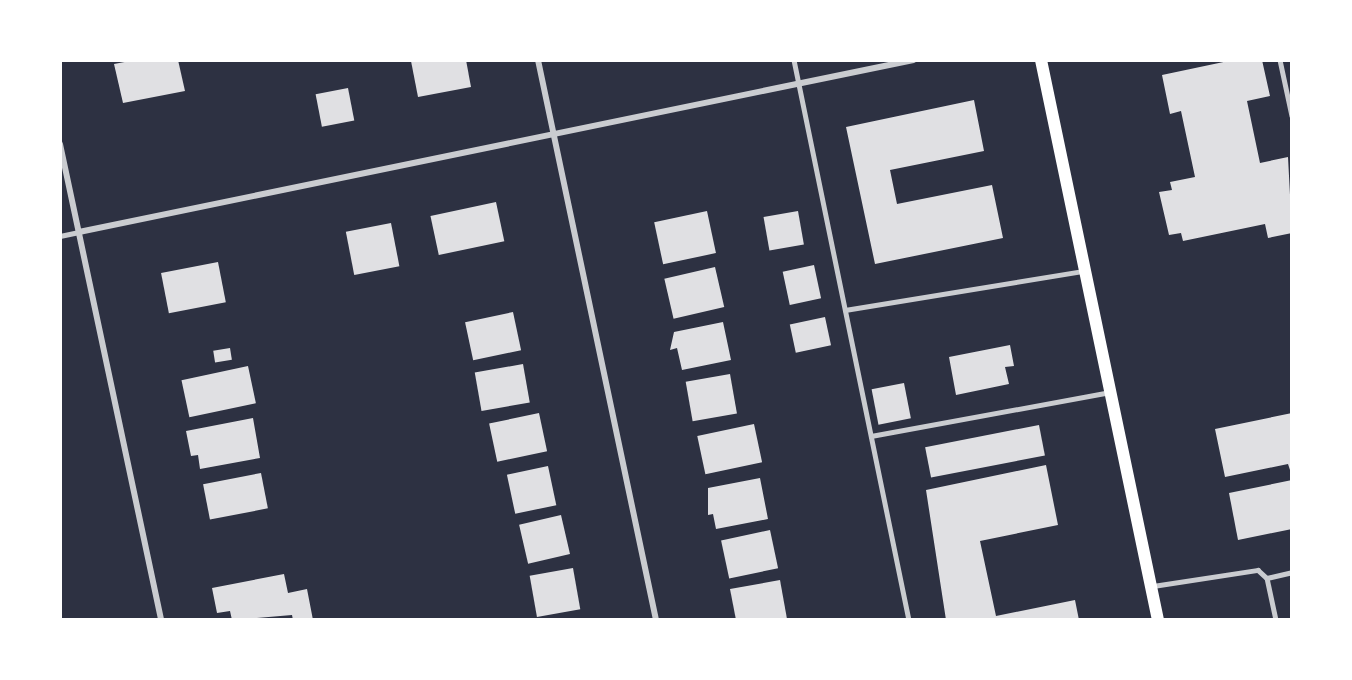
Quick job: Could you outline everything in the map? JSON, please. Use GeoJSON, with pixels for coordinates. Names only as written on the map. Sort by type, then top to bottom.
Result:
{"type":"FeatureCollection","features":[{"type":"Feature","properties":{"kind":"main road"},"geometry":{"type":"LineString","coordinates":[[1041,60],[1158,620]]}},
{"type":"Feature","properties":{"kind":"street"},"geometry":{"type":"LineString","coordinates":[[538,60],[656,620]]}},
{"type":"Feature","properties":{"kind":"street"},"geometry":{"type":"LineString","coordinates":[[79,232],[913,60]]}},
{"type":"Feature","properties":{"kind":"street"},"geometry":{"type":"LineString","coordinates":[[60,144],[161,620]]}},
{"type":"Feature","properties":{"kind":"lane"},"geometry":{"type":"LineString","coordinates":[[794,60],[909,620]]}},
{"type":"Feature","properties":{"kind":"lane"},"geometry":{"type":"LineString","coordinates":[[1280,60],[1292,116]]}},
{"type":"Feature","properties":{"kind":"lane"},"geometry":{"type":"LineString","coordinates":[[60,236],[79,232]]}},
{"type":"Feature","properties":{"kind":"lane"},"geometry":{"type":"LineString","coordinates":[[845,310],[1085,271]]}},
{"type":"Feature","properties":{"kind":"lane"},"geometry":{"type":"LineString","coordinates":[[871,436],[988,410],[1110,392]]}},
{"type":"Feature","properties":{"kind":"lane"},"geometry":{"type":"LineString","coordinates":[[1151,586],[1258,570],[1267,578],[1276,620]]}},
{"type":"Feature","properties":{"kind":"lane"},"geometry":{"type":"LineString","coordinates":[[1267,578],[1292,572]]}},
{"type":"Feature","properties":{"kind":"building"},"geometry":{"type":"Polygon","coordinates":[[[135,60],[178,60],[185,91],[123,103],[114,64],[135,60]]]}},
{"type":"Feature","properties":{"kind":"building"},"geometry":{"type":"Polygon","coordinates":[[[466,60],[471,87],[418,97],[411,61],[466,60]]]}},
{"type":"Feature","properties":{"kind":"building"},"geometry":{"type":"Polygon","coordinates":[[[1233,60],[1262,60],[1270,96],[1247,101],[1260,163],[1288,157],[1292,233],[1268,238],[1265,224],[1183,241],[1181,233],[1169,235],[1159,192],[1172,190],[1170,182],[1195,177],[1181,111],[1170,114],[1162,75],[1233,60]]]}},
{"type":"Feature","properties":{"kind":"building"},"geometry":{"type":"Polygon","coordinates":[[[348,88],[354,120],[322,127],[316,94],[348,88]]]}},
{"type":"Feature","properties":{"kind":"building"},"geometry":{"type":"Polygon","coordinates":[[[974,100],[984,151],[890,170],[897,204],[992,185],[1003,238],[875,264],[846,127],[974,100]]]}},
{"type":"Feature","properties":{"kind":"building"},"geometry":{"type":"Polygon","coordinates":[[[496,202],[504,241],[439,255],[430,216],[496,202]]]}},
{"type":"Feature","properties":{"kind":"building"},"geometry":{"type":"Polygon","coordinates":[[[707,211],[716,253],[663,264],[654,222],[707,211]]]}},
{"type":"Feature","properties":{"kind":"building"},"geometry":{"type":"Polygon","coordinates":[[[798,211],[804,244],[769,251],[764,217],[798,211]]]}},
{"type":"Feature","properties":{"kind":"building"},"geometry":{"type":"Polygon","coordinates":[[[391,223],[399,266],[354,275],[346,232],[391,223]]]}},
{"type":"Feature","properties":{"kind":"building"},"geometry":{"type":"Polygon","coordinates":[[[218,262],[226,302],[169,313],[161,273],[218,262]]]}},
{"type":"Feature","properties":{"kind":"building"},"geometry":{"type":"Polygon","coordinates":[[[814,265],[821,298],[790,305],[783,272],[814,265]]]}},
{"type":"Feature","properties":{"kind":"building"},"geometry":{"type":"Polygon","coordinates":[[[715,267],[724,307],[674,319],[664,279],[715,267]]]}},
{"type":"Feature","properties":{"kind":"building"},"geometry":{"type":"Polygon","coordinates":[[[513,312],[521,350],[473,360],[465,322],[513,312]]]}},
{"type":"Feature","properties":{"kind":"building"},"geometry":{"type":"Polygon","coordinates":[[[825,317],[831,345],[796,353],[790,324],[825,317]]]}},
{"type":"Feature","properties":{"kind":"building"},"geometry":{"type":"Polygon","coordinates":[[[723,322],[731,360],[682,370],[677,348],[670,350],[674,332],[723,322]]]}},
{"type":"Feature","properties":{"kind":"building"},"geometry":{"type":"Polygon","coordinates":[[[1010,345],[1014,366],[1005,367],[1009,384],[956,395],[949,357],[1010,345]]]}},
{"type":"Feature","properties":{"kind":"building"},"geometry":{"type":"Polygon","coordinates":[[[230,348],[232,360],[215,363],[213,351],[230,348]]]}},
{"type":"Feature","properties":{"kind":"building"},"geometry":{"type":"Polygon","coordinates":[[[523,364],[530,402],[482,411],[475,373],[523,364]]]}},
{"type":"Feature","properties":{"kind":"building"},"geometry":{"type":"Polygon","coordinates":[[[248,366],[256,403],[189,417],[181,380],[248,366]]]}},
{"type":"Feature","properties":{"kind":"building"},"geometry":{"type":"Polygon","coordinates":[[[730,374],[737,413],[693,421],[686,382],[730,374]]]}},
{"type":"Feature","properties":{"kind":"building"},"geometry":{"type":"Polygon","coordinates":[[[904,383],[911,418],[878,425],[872,389],[904,383]]]}},
{"type":"Feature","properties":{"kind":"building"},"geometry":{"type":"Polygon","coordinates":[[[539,413],[547,451],[497,462],[489,424],[539,413]]]}},
{"type":"Feature","properties":{"kind":"building"},"geometry":{"type":"Polygon","coordinates":[[[1292,413],[1292,476],[1288,464],[1225,477],[1215,429],[1292,413]]]}},
{"type":"Feature","properties":{"kind":"building"},"geometry":{"type":"Polygon","coordinates":[[[253,418],[260,458],[200,469],[198,455],[191,456],[186,431],[253,418]]]}},
{"type":"Feature","properties":{"kind":"building"},"geometry":{"type":"Polygon","coordinates":[[[754,424],[762,462],[705,474],[697,436],[754,424]]]}},
{"type":"Feature","properties":{"kind":"building"},"geometry":{"type":"Polygon","coordinates":[[[1039,425],[1045,455],[931,478],[925,447],[1039,425]]]}},
{"type":"Feature","properties":{"kind":"building"},"geometry":{"type":"Polygon","coordinates":[[[1046,465],[1058,525],[980,541],[996,616],[1075,600],[1079,620],[946,620],[926,490],[1046,465]]]}},
{"type":"Feature","properties":{"kind":"building"},"geometry":{"type":"Polygon","coordinates":[[[548,466],[556,505],[515,514],[507,475],[548,466]]]}},
{"type":"Feature","properties":{"kind":"building"},"geometry":{"type":"Polygon","coordinates":[[[261,473],[268,508],[210,520],[203,484],[261,473]]]}},
{"type":"Feature","properties":{"kind":"building"},"geometry":{"type":"Polygon","coordinates":[[[760,478],[768,519],[716,529],[713,514],[708,515],[708,488],[760,478]]]}},
{"type":"Feature","properties":{"kind":"building"},"geometry":{"type":"Polygon","coordinates":[[[1292,480],[1292,529],[1238,540],[1229,493],[1292,480]]]}},
{"type":"Feature","properties":{"kind":"building"},"geometry":{"type":"Polygon","coordinates":[[[561,515],[570,554],[528,564],[519,525],[561,515]]]}},
{"type":"Feature","properties":{"kind":"building"},"geometry":{"type":"Polygon","coordinates":[[[770,530],[778,568],[729,579],[721,540],[770,530]]]}},
{"type":"Feature","properties":{"kind":"building"},"geometry":{"type":"Polygon","coordinates":[[[573,568],[580,609],[537,617],[530,576],[573,568]]]}},
{"type":"Feature","properties":{"kind":"building"},"geometry":{"type":"Polygon","coordinates":[[[284,574],[288,593],[307,589],[313,620],[293,620],[292,615],[232,620],[230,611],[217,613],[212,588],[284,574]]]}},
{"type":"Feature","properties":{"kind":"building"},"geometry":{"type":"Polygon","coordinates":[[[780,580],[787,619],[736,620],[730,589],[780,580]]]}}]}
